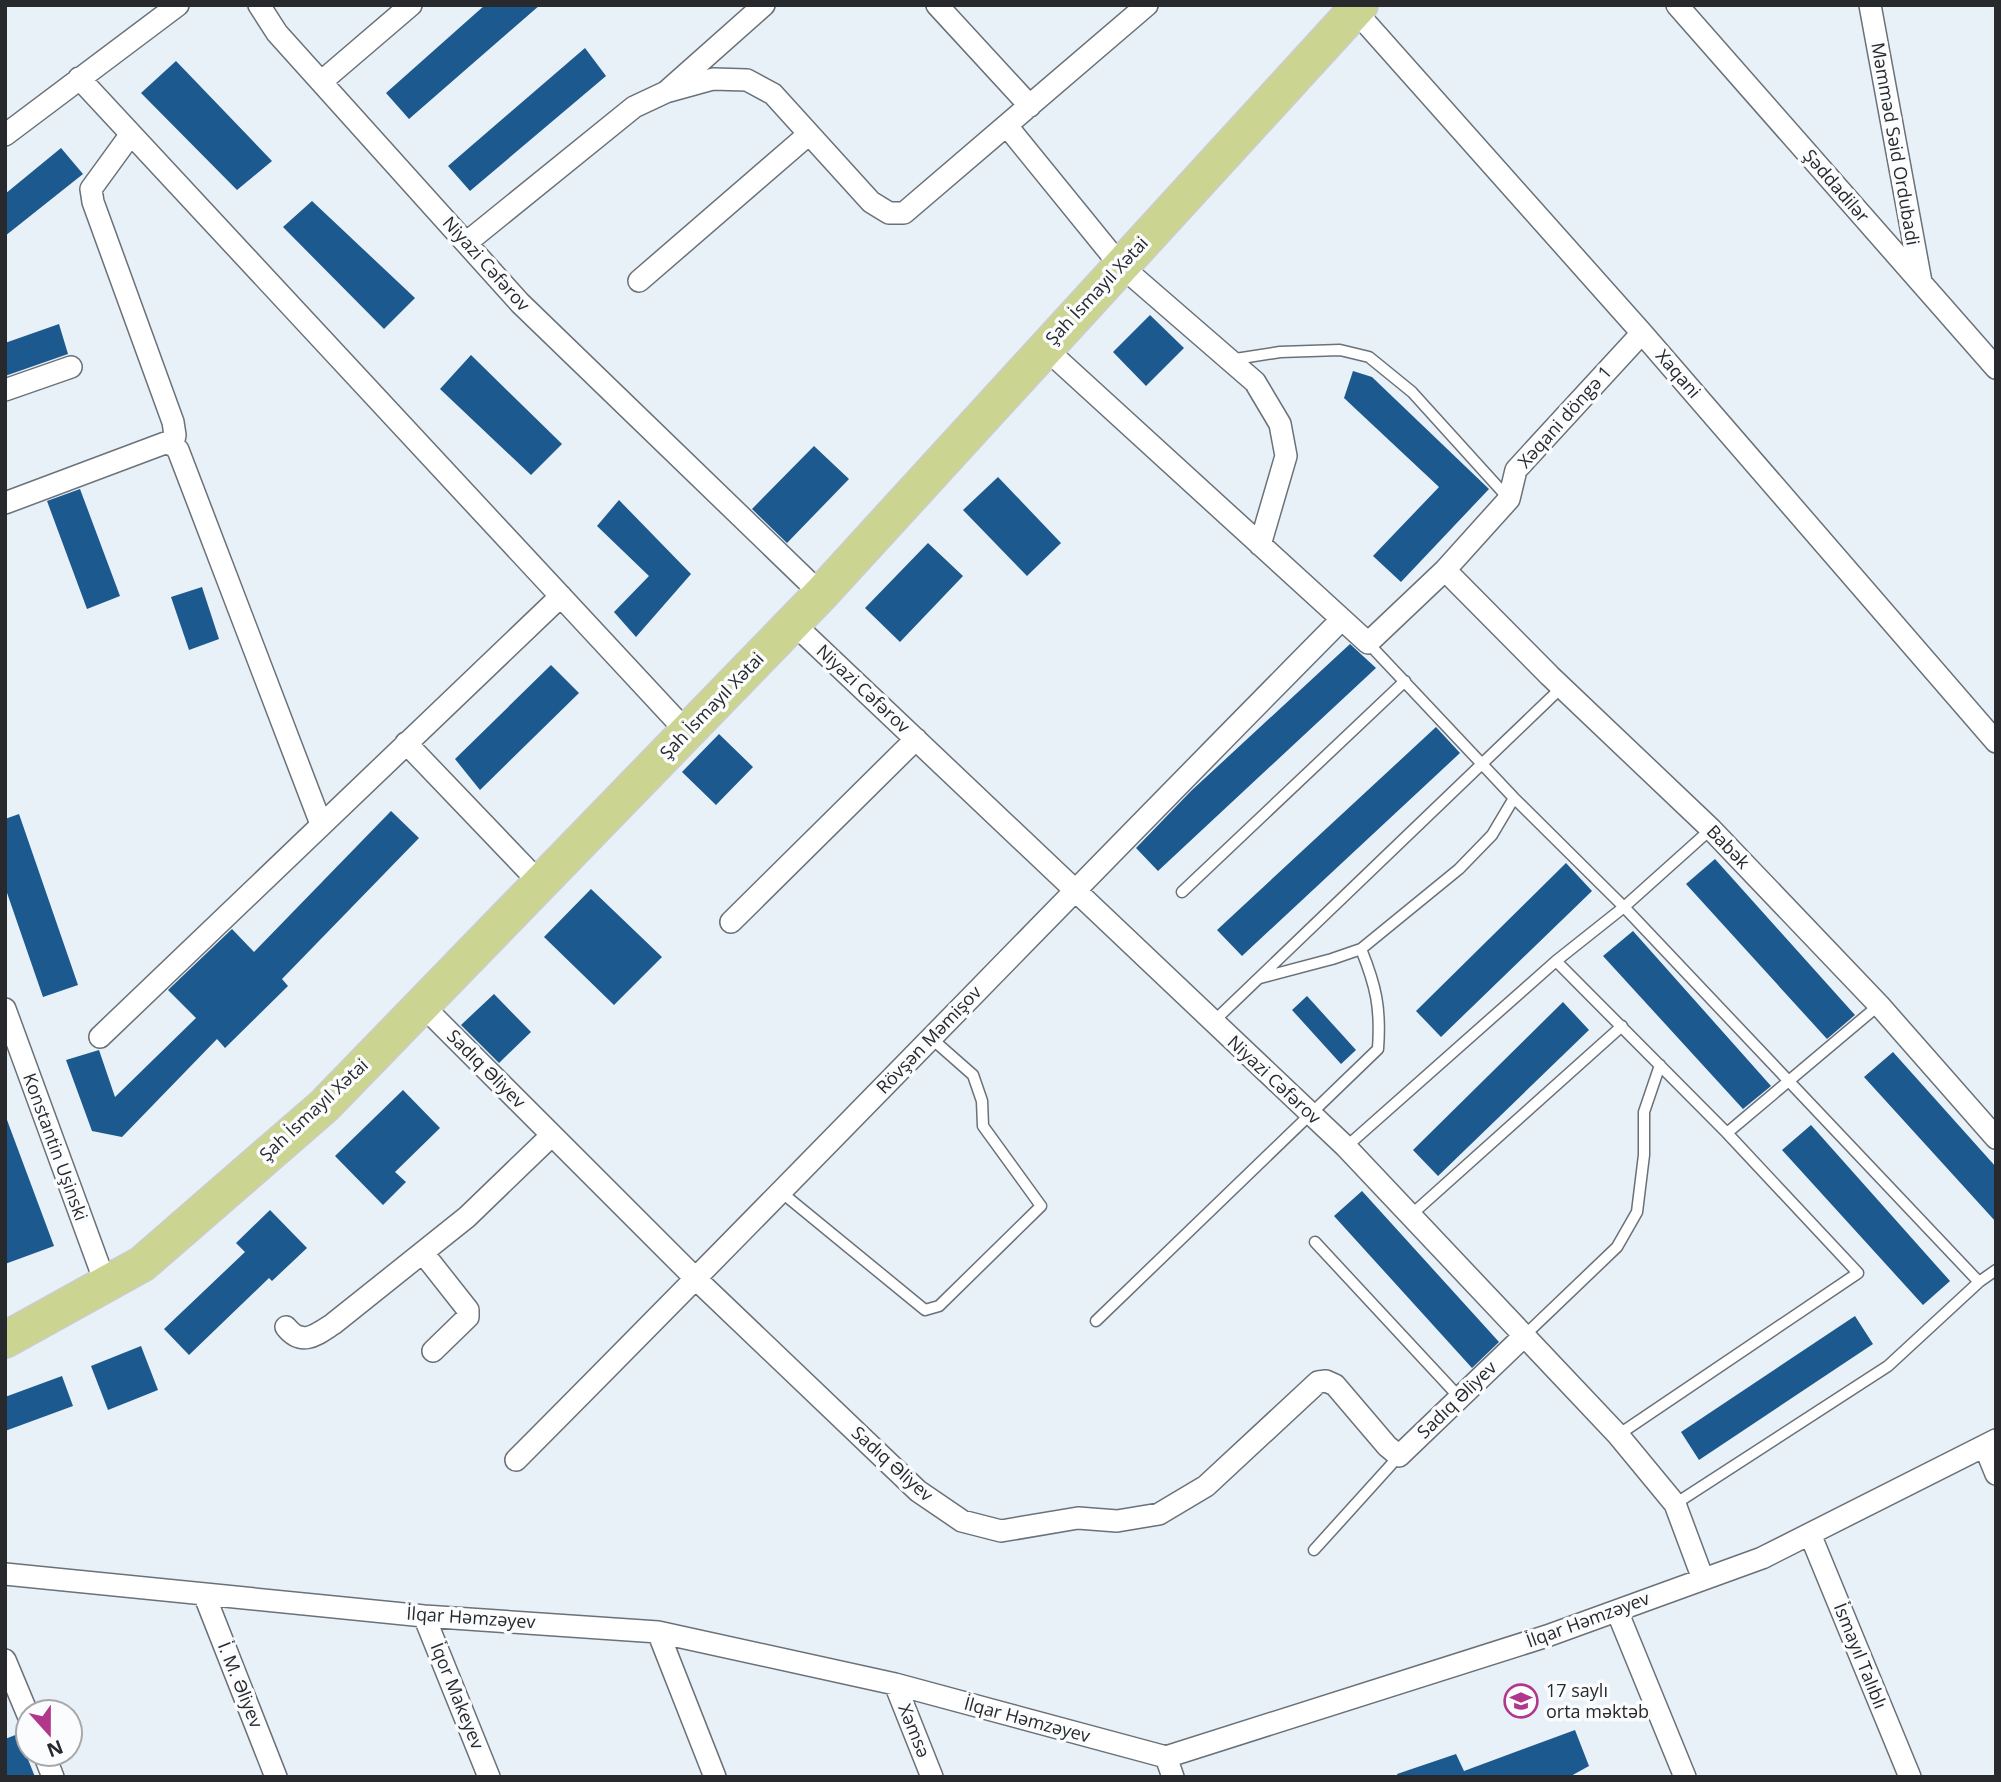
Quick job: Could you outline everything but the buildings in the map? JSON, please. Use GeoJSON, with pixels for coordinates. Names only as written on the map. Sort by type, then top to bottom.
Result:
{"type":"FeatureCollection","features":[{"type":"Feature","properties":{"kind":"main road","name":"Şah İsmayıl Xətai"},"geometry":{"type":"LineString","coordinates":[[5,1340],[142,1264],[324,1106],[821,594],[1355,7]]}},
{"type":"Feature","properties":{"kind":"street"},"geometry":{"type":"LineString","coordinates":[[6,132],[178,5]]}},
{"type":"Feature","properties":{"kind":"street","name":"Niyazi Cəfərov"},"geometry":{"type":"LineString","coordinates":[[259,5],[277,33],[520,303],[821,594]]}},
{"type":"Feature","properties":{"kind":"street"},"geometry":{"type":"LineString","coordinates":[[321,82],[411,5]]}},
{"type":"Feature","properties":{"kind":"street"},"geometry":{"type":"LineString","coordinates":[[666,92],[764,5]]}},
{"type":"Feature","properties":{"kind":"street"},"geometry":{"type":"LineString","coordinates":[[937,5],[1030,106]]}},
{"type":"Feature","properties":{"kind":"street"},"geometry":{"type":"LineString","coordinates":[[466,243],[634,107],[666,92],[713,79],[747,80],[773,94],[871,202],[889,213],[904,214],[1147,5]]}},
{"type":"Feature","properties":{"kind":"street","name":"Şəddadilər"},"geometry":{"type":"LineString","coordinates":[[1676,5],[1996,368]]}},
{"type":"Feature","properties":{"kind":"street","name":"Məmməd Səid Ordubadi"},"geometry":{"type":"LineString","coordinates":[[1870,5],[1921,282]]}},
{"type":"Feature","properties":{"kind":"street","name":"Xaqani"},"geometry":{"type":"LineString","coordinates":[[1355,7],[1996,742]]}},
{"type":"Feature","properties":{"kind":"street"},"geometry":{"type":"LineString","coordinates":[[79,79],[687,732]]}},
{"type":"Feature","properties":{"kind":"street"},"geometry":{"type":"LineString","coordinates":[[1006,126],[1121,265],[1255,383],[1280,424],[1286,456],[1260,545]]}},
{"type":"Feature","properties":{"kind":"street"},"geometry":{"type":"LineString","coordinates":[[131,134],[91,189],[93,202],[173,422],[173,445]]}},
{"type":"Feature","properties":{"kind":"street"},"geometry":{"type":"LineString","coordinates":[[639,281],[809,134]]}},
{"type":"Feature","properties":{"kind":"street","name":"Xəqani döngə 1"},"geometry":{"type":"LineString","coordinates":[[1368,643],[1445,570],[1509,499],[1516,470],[1642,333]]}},
{"type":"Feature","properties":{"kind":"street"},"geometry":{"type":"LineString","coordinates":[[1045,348],[1368,643]]}},
{"type":"Feature","properties":{"kind":"street"},"geometry":{"type":"LineString","coordinates":[[5,390],[71,367]]}},
{"type":"Feature","properties":{"kind":"street"},"geometry":{"type":"LineString","coordinates":[[5,503],[165,443],[173,445],[181,454],[321,824]]}},
{"type":"Feature","properties":{"kind":"street","name":"Babək"},"geometry":{"type":"LineString","coordinates":[[1445,570],[1562,687],[1711,829],[1879,1005],[1996,1139]]}},
{"type":"Feature","properties":{"kind":"street"},"geometry":{"type":"LineString","coordinates":[[100,1037],[561,596]]}},
{"type":"Feature","properties":{"kind":"street","name":"Rövşən Məmişov"},"geometry":{"type":"LineString","coordinates":[[516,1460],[1341,620]]}},
{"type":"Feature","properties":{"kind":"street","name":"Niyazi Cəfərov"},"geometry":{"type":"LineString","coordinates":[[793,623],[1212,1023],[1346,1147],[1411,1215],[1618,1435],[1675,1504],[1703,1578]]}},
{"type":"Feature","properties":{"kind":"street"},"geometry":{"type":"LineString","coordinates":[[731,922],[916,739]]}},
{"type":"Feature","properties":{"kind":"street"},"geometry":{"type":"LineString","coordinates":[[406,743],[540,883]]}},
{"type":"Feature","properties":{"kind":"street","name":"Sadıq Əliyev"},"geometry":{"type":"LineString","coordinates":[[421,1004],[696,1279],[918,1491],[962,1521],[1001,1531],[1078,1518],[1117,1521],[1159,1514],[1206,1486],[1318,1382],[1326,1381],[1335,1385],[1399,1457],[1523,1337]]}},
{"type":"Feature","properties":{"kind":"street","name":"Konstantin Uşinski"},"geometry":{"type":"LineString","coordinates":[[5,1009],[106,1285]]}},
{"type":"Feature","properties":{"kind":"street"},"geometry":{"type":"LineString","coordinates":[[286,1326],[293,1335],[302,1338],[313,1337],[333,1324],[467,1217],[552,1135]]}},
{"type":"Feature","properties":{"kind":"street"},"geometry":{"type":"LineString","coordinates":[[423,1253],[468,1310],[468,1317],[433,1351]]}},
{"type":"Feature","properties":{"kind":"street"},"geometry":{"type":"LineString","coordinates":[[1990,1443],[1996,1474]]}},
{"type":"Feature","properties":{"kind":"street","name":"İlqar Həmzəyev"},"geometry":{"type":"LineString","coordinates":[[5,1574],[424,1616],[658,1632],[895,1684],[1170,1767],[1762,1558],[1990,1443]]}},
{"type":"Feature","properties":{"kind":"street","name":"İsmayıl Talıblı"},"geometry":{"type":"LineString","coordinates":[[1810,1534],[1910,1777]]}},
{"type":"Feature","properties":{"kind":"street","name":"İ. M. Əliyev"},"geometry":{"type":"LineString","coordinates":[[204,1594],[276,1777]]}},
{"type":"Feature","properties":{"kind":"street"},"geometry":{"type":"LineString","coordinates":[[1617,1611],[1685,1777]]}},
{"type":"Feature","properties":{"kind":"street","name":"İqor Makeyev"},"geometry":{"type":"LineString","coordinates":[[424,1616],[489,1777]]}},
{"type":"Feature","properties":{"kind":"street"},"geometry":{"type":"LineString","coordinates":[[658,1632],[715,1777]]}},
{"type":"Feature","properties":{"kind":"street"},"geometry":{"type":"LineString","coordinates":[[5,1660],[21,1698]]}},
{"type":"Feature","properties":{"kind":"street","name":"Xəmsə"},"geometry":{"type":"LineString","coordinates":[[895,1684],[932,1777]]}},
{"type":"Feature","properties":{"kind":"lane"},"geometry":{"type":"LineString","coordinates":[[1229,360],[1280,352],[1340,350],[1369,357],[1412,392],[1509,499]]}},
{"type":"Feature","properties":{"kind":"lane"},"geometry":{"type":"LineString","coordinates":[[1368,643],[1514,798],[1624,907],[1979,1282]]}},
{"type":"Feature","properties":{"kind":"lane"},"geometry":{"type":"LineString","coordinates":[[1182,892],[1405,681]]}},
{"type":"Feature","properties":{"kind":"lane"},"geometry":{"type":"LineString","coordinates":[[1212,1023],[1562,687]]}},
{"type":"Feature","properties":{"kind":"lane"},"geometry":{"type":"LineString","coordinates":[[1259,978],[1361,949],[1459,869],[1492,835],[1514,798]]}},
{"type":"Feature","properties":{"kind":"lane"},"geometry":{"type":"LineString","coordinates":[[1346,1147],[1556,961],[1624,907],[1711,829]]}},
{"type":"Feature","properties":{"kind":"lane"},"geometry":{"type":"LineString","coordinates":[[1096,1321],[1378,1049],[1380,1018],[1374,980],[1361,949]]}},
{"type":"Feature","properties":{"kind":"lane"},"geometry":{"type":"LineString","coordinates":[[1556,961],[1727,1133],[1858,1273],[1618,1435]]}},
{"type":"Feature","properties":{"kind":"lane"},"geometry":{"type":"LineString","coordinates":[[1727,1133],[1879,1005]]}},
{"type":"Feature","properties":{"kind":"lane"},"geometry":{"type":"LineString","coordinates":[[1411,1215],[1622,1026]]}},
{"type":"Feature","properties":{"kind":"lane"},"geometry":{"type":"LineString","coordinates":[[781,1192],[925,1310],[939,1306],[1041,1206],[983,1126],[982,1101],[973,1075],[931,1038]]}},
{"type":"Feature","properties":{"kind":"lane"},"geometry":{"type":"LineString","coordinates":[[1523,1337],[1617,1247],[1637,1212],[1644,1154],[1644,1112],[1660,1065]]}},
{"type":"Feature","properties":{"kind":"lane"},"geometry":{"type":"LineString","coordinates":[[1315,1242],[1460,1398]]}},
{"type":"Feature","properties":{"kind":"lane"},"geometry":{"type":"LineString","coordinates":[[1675,1504],[1888,1366],[1979,1282],[1996,1270]]}},
{"type":"Feature","properties":{"kind":"lane"},"geometry":{"type":"LineString","coordinates":[[1314,1550],[1399,1457]]}},
{"type":"Feature","properties":{"kind":"place","name":"17 saylı orta məktəb"},"geometry":{"type":"Point","coordinates":[1521,1701]}}]}
